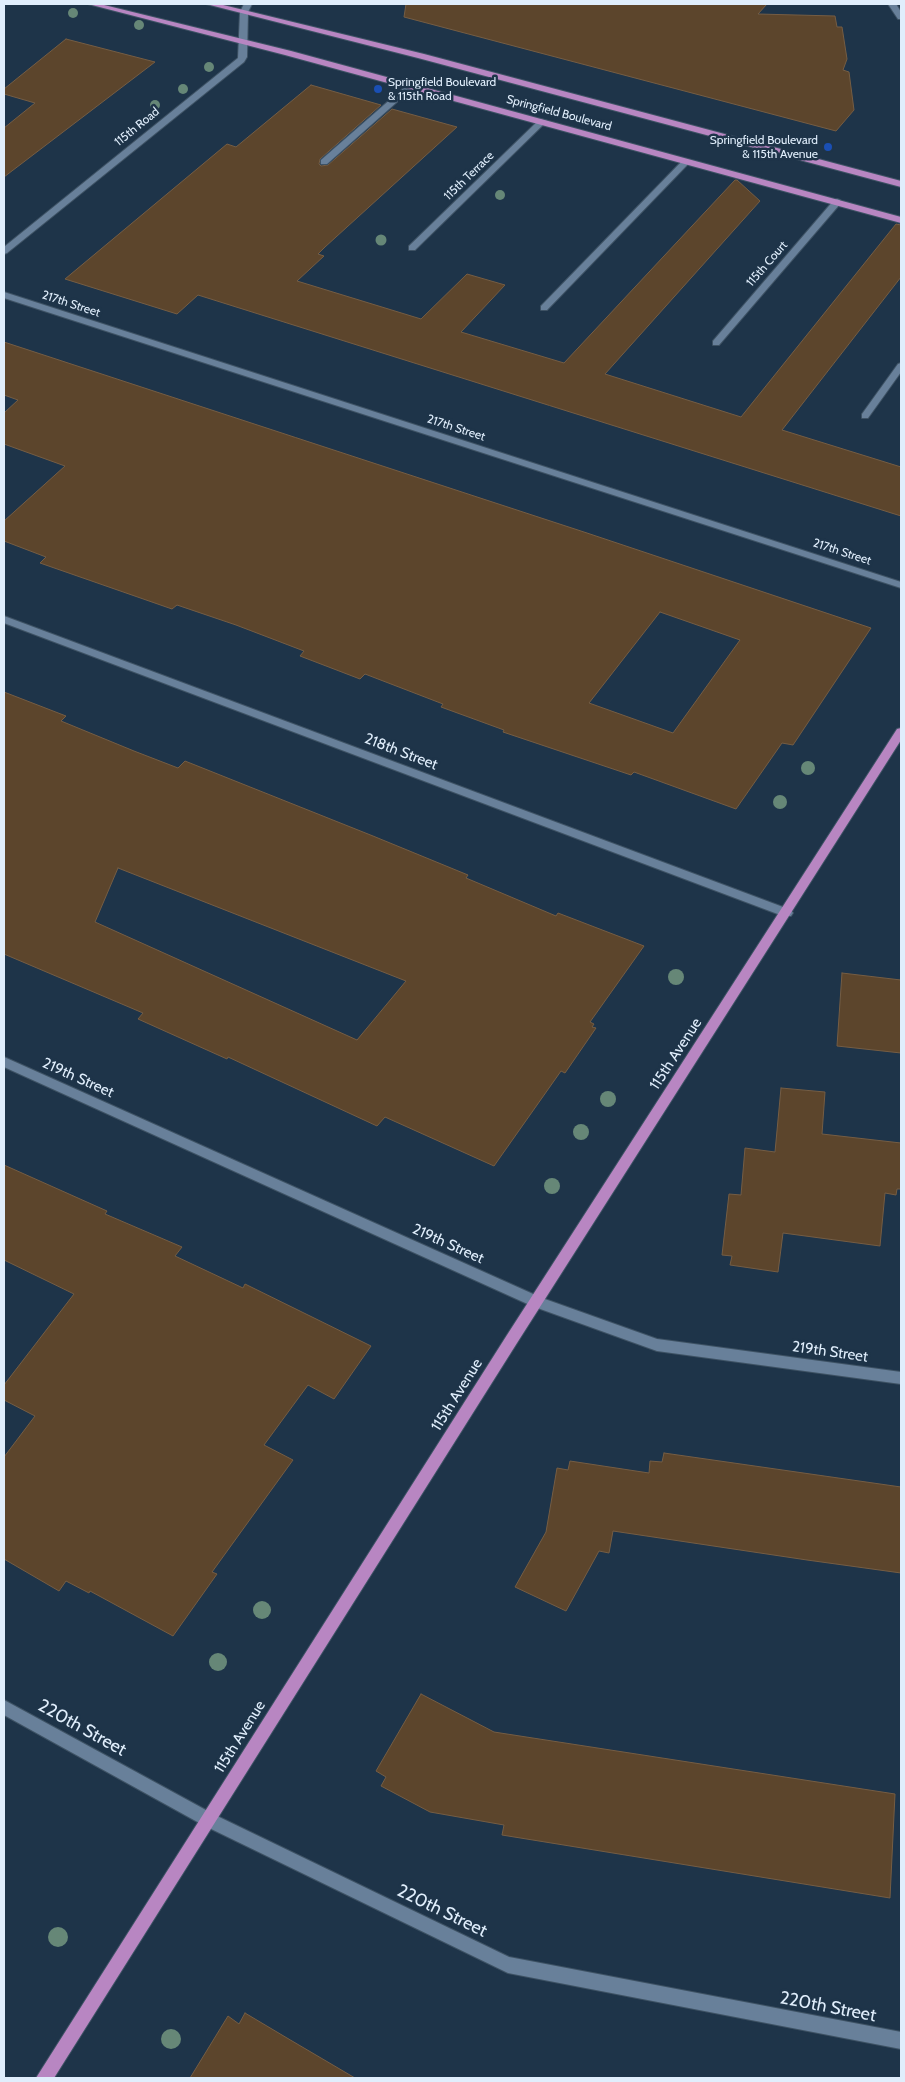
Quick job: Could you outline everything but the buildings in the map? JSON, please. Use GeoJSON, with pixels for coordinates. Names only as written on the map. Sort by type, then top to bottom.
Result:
{"type":"FeatureCollection","features":[{"type":"Feature","properties":{"kind":"main road","name":"Springfield Boulevard"},"geometry":{"type":"LineString","coordinates":[[92,4],[242,41],[543,121],[901,220]]}},
{"type":"Feature","properties":{"kind":"main road","name":"Springfield Boulevard"},"geometry":{"type":"LineString","coordinates":[[210,4],[246,8],[901,184]]}},
{"type":"Feature","properties":{"kind":"main road","name":"115th Avenue"},"geometry":{"type":"LineString","coordinates":[[44,2078],[901,732]]}},
{"type":"Feature","properties":{"kind":"street"},"geometry":{"type":"LineString","coordinates":[[892,4],[901,18]]}},
{"type":"Feature","properties":{"kind":"street","name":"115th Road"},"geometry":{"type":"LineString","coordinates":[[4,251],[241,60],[243,57],[242,41],[246,8]]}},
{"type":"Feature","properties":{"kind":"street"},"geometry":{"type":"LineString","coordinates":[[324,162],[411,86]]}},
{"type":"Feature","properties":{"kind":"street","name":"115th Terrace"},"geometry":{"type":"LineString","coordinates":[[412,248],[543,121]]}},
{"type":"Feature","properties":{"kind":"street"},"geometry":{"type":"LineString","coordinates":[[544,308],[687,161]]}},
{"type":"Feature","properties":{"kind":"street","name":"115th Court"},"geometry":{"type":"LineString","coordinates":[[716,343],[837,202]]}},
{"type":"Feature","properties":{"kind":"street","name":"217th Street"},"geometry":{"type":"LineString","coordinates":[[4,296],[901,585]]}},
{"type":"Feature","properties":{"kind":"street"},"geometry":{"type":"LineString","coordinates":[[865,416],[901,366]]}},
{"type":"Feature","properties":{"kind":"street","name":"218th Street"},"geometry":{"type":"LineString","coordinates":[[4,619],[787,913]]}},
{"type":"Feature","properties":{"kind":"street","name":"219th Street"},"geometry":{"type":"LineString","coordinates":[[4,1062],[537,1302],[657,1345],[901,1378]]}},
{"type":"Feature","properties":{"kind":"street","name":"220th Street"},"geometry":{"type":"LineString","coordinates":[[4,1707],[209,1820],[508,1965],[901,2042]]}},
{"type":"Feature","properties":{"kind":"place","name":"Springfield Boulevard & 115th Road"},"geometry":{"type":"Point","coordinates":[378,89]}},
{"type":"Feature","properties":{"kind":"place","name":"Springfield Boulevard & 115th Avenue"},"geometry":{"type":"Point","coordinates":[828,147]}}]}
